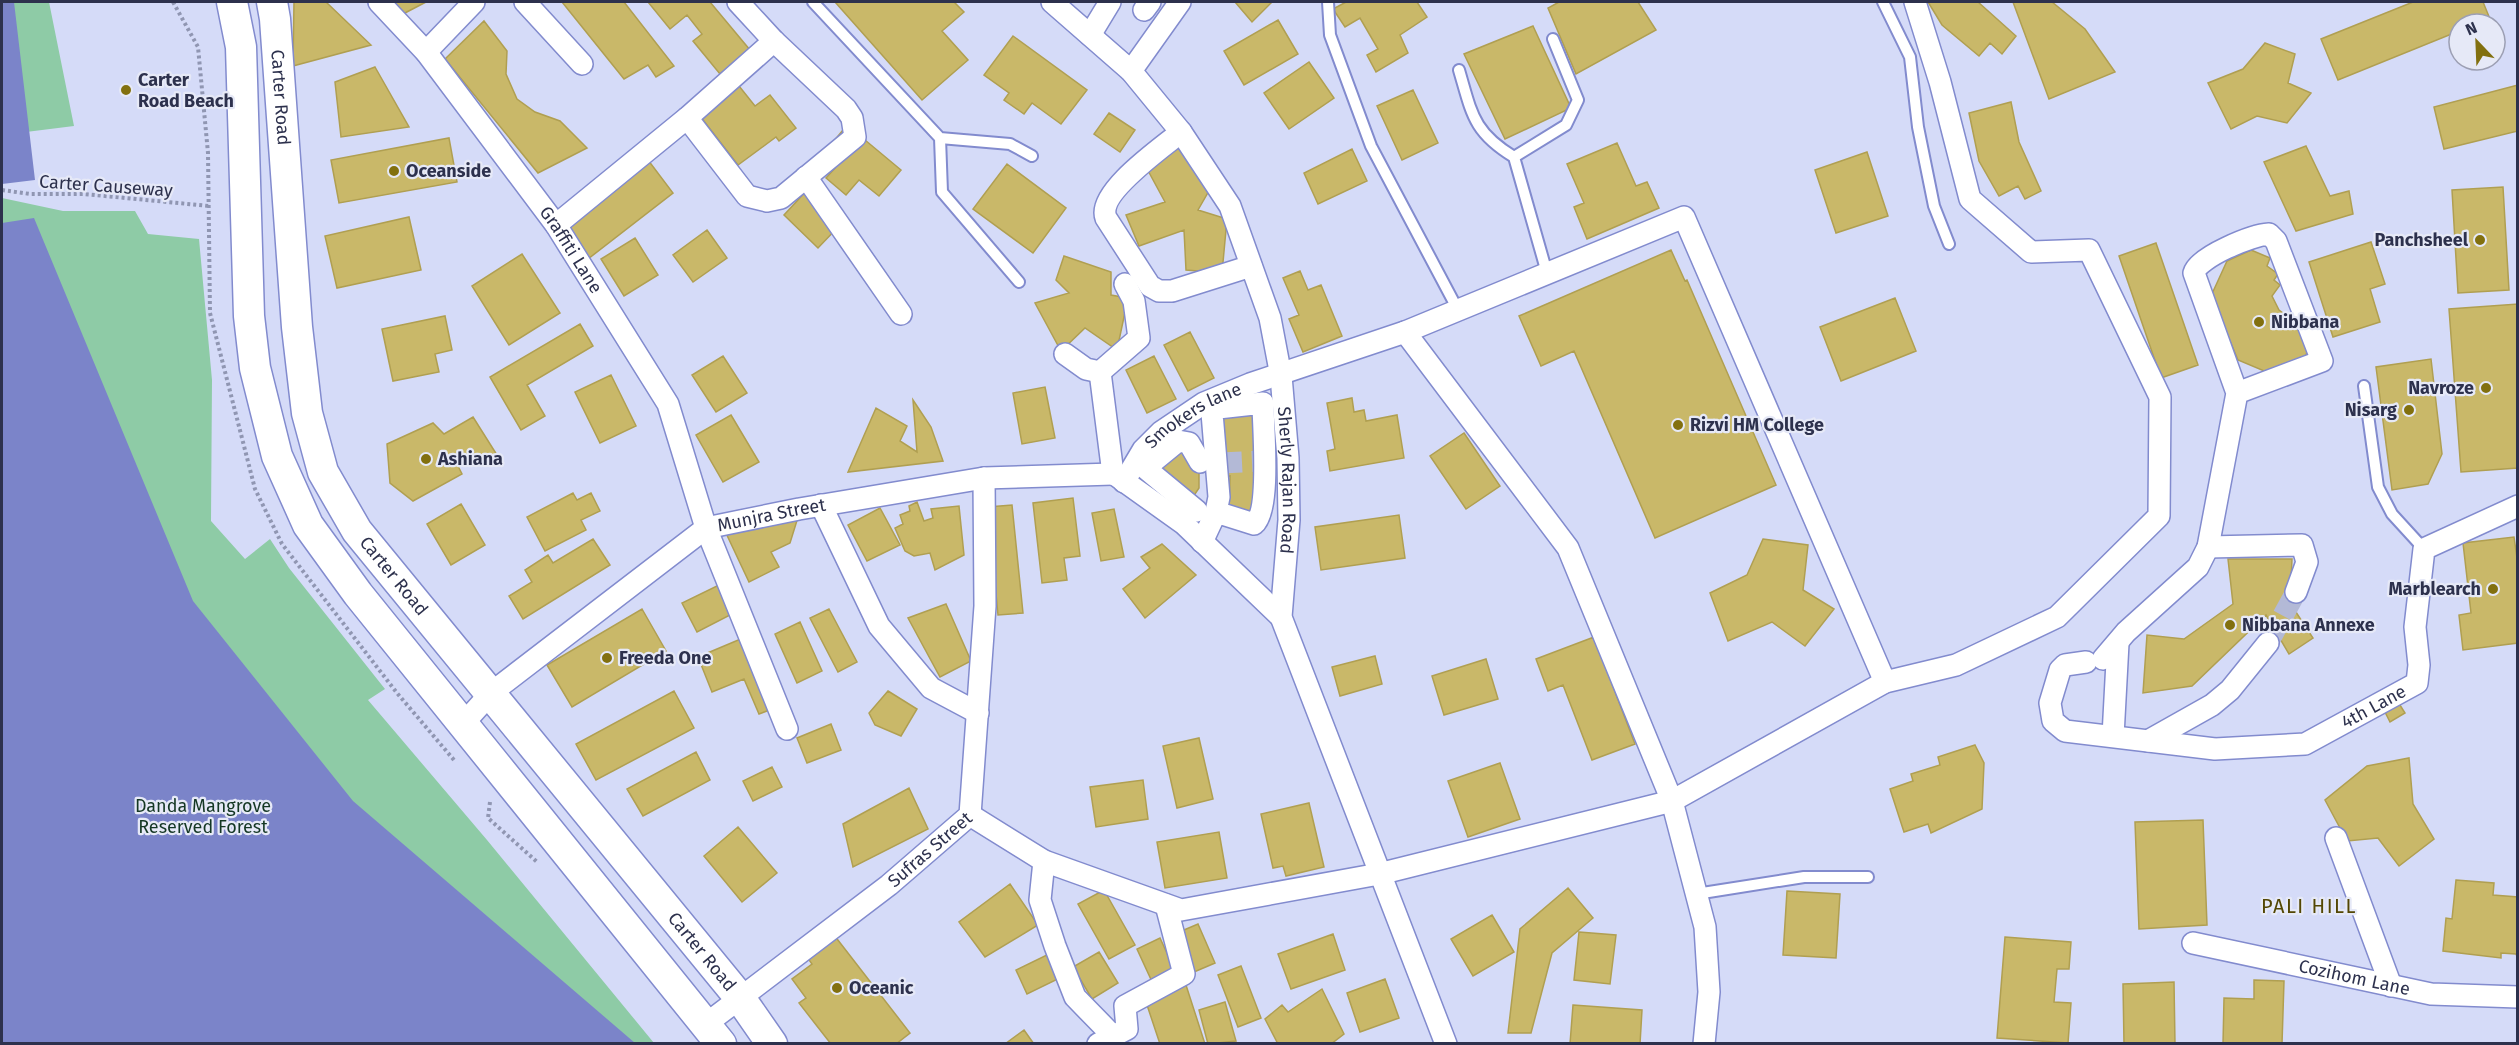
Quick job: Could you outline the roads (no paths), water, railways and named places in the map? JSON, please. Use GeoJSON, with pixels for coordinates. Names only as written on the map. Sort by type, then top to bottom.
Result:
{"type":"FeatureCollection","features":[{"type":"Feature","properties":{"kind":"main road","name":"Carter Road"},"geometry":{"type":"LineString","coordinates":[[232,2],[241,47],[249,316],[255,368],[276,456],[308,525],[358,594],[462,725],[713,1034]]}},
{"type":"Feature","properties":{"kind":"main road","name":"Carter Road"},"geometry":{"type":"LineString","coordinates":[[272,2],[297,327],[307,413],[323,472],[357,531],[740,998],[772,1044]]}},
{"type":"Feature","properties":{"kind":"street","name":"Graffiti Lane"},"geometry":{"type":"LineString","coordinates":[[379,2],[426,52],[556,225],[668,404],[706,528],[787,729]]}},
{"type":"Feature","properties":{"kind":"street"},"geometry":{"type":"LineString","coordinates":[[426,52],[474,2]]}},
{"type":"Feature","properties":{"kind":"street"},"geometry":{"type":"LineString","coordinates":[[525,2],[582,64]]}},
{"type":"Feature","properties":{"kind":"street"},"geometry":{"type":"LineString","coordinates":[[687,118],[747,196],[767,201],[781,198],[855,138],[852,118],[846,109],[774,41],[738,2]]}},
{"type":"Feature","properties":{"kind":"street","name":"Sherly Rajan Road"},"geometry":{"type":"LineString","coordinates":[[1052,2],[1131,71],[1181,132],[1230,206],[1270,318],[1281,376],[1273,402],[1288,459],[1289,520],[1281,616],[1446,1044]]}},
{"type":"Feature","properties":{"kind":"street"},"geometry":{"type":"LineString","coordinates":[[1090,35],[1110,2]]}},
{"type":"Feature","properties":{"kind":"street"},"geometry":{"type":"LineString","coordinates":[[1131,71],[1180,2]]}},
{"type":"Feature","properties":{"kind":"street"},"geometry":{"type":"LineString","coordinates":[[970,815],[1044,861],[1181,910],[1379,874],[1672,801],[1885,682],[1956,665],[2057,617],[2159,516],[2160,397],[2089,250],[2031,252],[1970,199],[1940,82],[1915,2]]}},
{"type":"Feature","properties":{"kind":"street"},"geometry":{"type":"LineString","coordinates":[[556,225],[687,118],[774,41]]}},
{"type":"Feature","properties":{"kind":"street"},"geometry":{"type":"LineString","coordinates":[[1181,132],[1118,185],[1106,204],[1104,213],[1106,218],[1150,286],[1159,291],[1172,291],[1251,266]]}},
{"type":"Feature","properties":{"kind":"street"},"geometry":{"type":"LineString","coordinates":[[806,177],[901,314]]}},
{"type":"Feature","properties":{"kind":"street","name":"Smokers lane"},"geometry":{"type":"LineString","coordinates":[[1124,467],[1161,432],[1204,404],[1242,387],[1281,376],[1405,332],[1684,217],[1885,682]]}},
{"type":"Feature","properties":{"kind":"street"},"geometry":{"type":"LineString","coordinates":[[2237,393],[2322,361],[2276,241],[2269,234],[2206,258],[2196,266],[2194,273],[2237,393],[2208,547],[2198,567],[2126,632],[2118,643],[2094,661],[2065,665],[2060,670],[2049,703],[2053,721],[2065,731],[2148,741],[2212,705],[2230,690],[2268,643]]}},
{"type":"Feature","properties":{"kind":"street"},"geometry":{"type":"LineString","coordinates":[[1101,372],[1140,338],[1134,301],[1125,284]]}},
{"type":"Feature","properties":{"kind":"street"},"geometry":{"type":"LineString","coordinates":[[1405,332],[1568,548],[1672,801],[1705,927],[1709,992],[1704,1044]]}},
{"type":"Feature","properties":{"kind":"street"},"geometry":{"type":"LineString","coordinates":[[1065,354],[1086,369],[1101,372]]}},
{"type":"Feature","properties":{"kind":"street"},"geometry":{"type":"LineString","coordinates":[[1101,372],[1124,467],[1200,511],[1247,524],[1254,524],[1260,517],[1264,496],[1262,461],[1273,402],[1215,410],[1212,413],[1212,463],[1219,497],[1200,511]]}},
{"type":"Feature","properties":{"kind":"street"},"geometry":{"type":"LineString","coordinates":[[1124,467],[1146,465],[1178,441],[1189,443],[1212,463]]}},
{"type":"Feature","properties":{"kind":"street"},"geometry":{"type":"LineString","coordinates":[[1262,461],[1288,459]]}},
{"type":"Feature","properties":{"kind":"street","name":"Munjra Street"},"geometry":{"type":"LineString","coordinates":[[462,725],[491,693],[706,528],[984,478],[1124,467]]}},
{"type":"Feature","properties":{"kind":"street","name":"Sufras Street"},"geometry":{"type":"LineString","coordinates":[[713,1034],[740,998],[889,885],[970,815],[986,606],[984,478]]}},
{"type":"Feature","properties":{"kind":"street"},"geometry":{"type":"LineString","coordinates":[[821,506],[879,626],[931,688],[978,713]]}},
{"type":"Feature","properties":{"kind":"street"},"geometry":{"type":"LineString","coordinates":[[2424,549],[2517,506]]}},
{"type":"Feature","properties":{"kind":"street"},"geometry":{"type":"LineString","coordinates":[[1200,511],[1202,542],[1281,616]]}},
{"type":"Feature","properties":{"kind":"street"},"geometry":{"type":"LineString","coordinates":[[1200,511],[1202,542]]}},
{"type":"Feature","properties":{"kind":"street"},"geometry":{"type":"LineString","coordinates":[[1260,517],[1289,520]]}},
{"type":"Feature","properties":{"kind":"street"},"geometry":{"type":"LineString","coordinates":[[2208,547],[2302,545],[2307,562],[2296,592]]}},
{"type":"Feature","properties":{"kind":"street","name":"4th Lane"},"geometry":{"type":"LineString","coordinates":[[2148,741],[2215,749],[2305,744],[2417,683],[2419,665],[2415,627],[2424,549]]}},
{"type":"Feature","properties":{"kind":"street"},"geometry":{"type":"LineString","coordinates":[[2113,736],[2118,643]]}},
{"type":"Feature","properties":{"kind":"street"},"geometry":{"type":"LineString","coordinates":[[2336,838],[2391,986]]}},
{"type":"Feature","properties":{"kind":"street"},"geometry":{"type":"LineString","coordinates":[[1044,861],[1040,900],[1055,946],[1075,997],[1106,1040],[1127,1029],[1125,1006],[1184,974],[1166,904]]}},
{"type":"Feature","properties":{"kind":"street","name":"Cozihom Lane"},"geometry":{"type":"LineString","coordinates":[[2193,943],[2431,993],[2517,997]]}},
{"type":"Feature","properties":{"kind":"lane"},"geometry":{"type":"LineString","coordinates":[[813,2],[940,138],[942,192],[1019,282]]}},
{"type":"Feature","properties":{"kind":"lane"},"geometry":{"type":"LineString","coordinates":[[1328,2],[1330,36],[1371,146],[1458,310]]}},
{"type":"Feature","properties":{"kind":"lane"},"geometry":{"type":"LineString","coordinates":[[1883,2],[1910,57],[1918,127],[1934,206],[1949,244]]}},
{"type":"Feature","properties":{"kind":"lane"},"geometry":{"type":"LineString","coordinates":[[1514,157],[1566,125],[1578,100],[1552,39]]}},
{"type":"Feature","properties":{"kind":"lane"},"geometry":{"type":"LineString","coordinates":[[1459,70],[1473,120],[1492,143],[1514,157],[1547,273]]}},
{"type":"Feature","properties":{"kind":"lane"},"geometry":{"type":"LineString","coordinates":[[940,138],[1010,144],[1032,156]]}},
{"type":"Feature","properties":{"kind":"lane"},"geometry":{"type":"LineString","coordinates":[[2364,386],[2378,487],[2392,514],[2424,549]]}},
{"type":"Feature","properties":{"kind":"lane"},"geometry":{"type":"LineString","coordinates":[[1696,894],[1804,877],[1868,877]]}},
{"type":"Feature","properties":{"kind":"water"},"geometry":{"type":"Polygon","coordinates":[[[2,2],[14,2],[35,180],[2,184],[2,2]]]}},
{"type":"Feature","properties":{"kind":"water","name":"Danda Mangrove Reserved Forest"},"geometry":{"type":"Polygon","coordinates":[[[34,218],[193,601],[353,801],[635,1043],[2,1043],[2,223],[34,218]]]}},
{"type":"Feature","properties":{"kind":"tunnel"},"geometry":{"type":"LineString","coordinates":[[1221,463],[1260,461]]}},
{"type":"Feature","properties":{"kind":"tunnel"},"geometry":{"type":"LineString","coordinates":[[2268,643],[2296,592]]}},
{"type":"Feature","properties":{"kind":"place","name":"Carter Road Beach"},"geometry":{"type":"Point","coordinates":[126,90]}},
{"type":"Feature","properties":{"kind":"place","name":"Oceanside"},"geometry":{"type":"Point","coordinates":[394,171]}},
{"type":"Feature","properties":{"kind":"place","name":"Panchsheel"},"geometry":{"type":"Point","coordinates":[2480,240]}},
{"type":"Feature","properties":{"kind":"place","name":"Nibbana"},"geometry":{"type":"Point","coordinates":[2259,322]}},
{"type":"Feature","properties":{"kind":"place","name":"Navroze"},"geometry":{"type":"Point","coordinates":[2486,388]}},
{"type":"Feature","properties":{"kind":"place","name":"Nisarg"},"geometry":{"type":"Point","coordinates":[2409,410]}},
{"type":"Feature","properties":{"kind":"place","name":"Rizvi HM College"},"geometry":{"type":"Point","coordinates":[1678,425]}},
{"type":"Feature","properties":{"kind":"place","name":"Ashiana"},"geometry":{"type":"Point","coordinates":[426,459]}},
{"type":"Feature","properties":{"kind":"place","name":"Marblearch"},"geometry":{"type":"Point","coordinates":[2493,589]}},
{"type":"Feature","properties":{"kind":"place","name":"Nibbana Annexe"},"geometry":{"type":"Point","coordinates":[2230,625]}},
{"type":"Feature","properties":{"kind":"place","name":"Freeda One"},"geometry":{"type":"Point","coordinates":[607,658]}},
{"type":"Feature","properties":{"kind":"place","name":"Oceanic"},"geometry":{"type":"Point","coordinates":[837,988]}},
{"type":"Feature","properties":{"kind":"district","name":"PALI HILL"},"geometry":{"type":"Point","coordinates":[2309,906]}}]}
